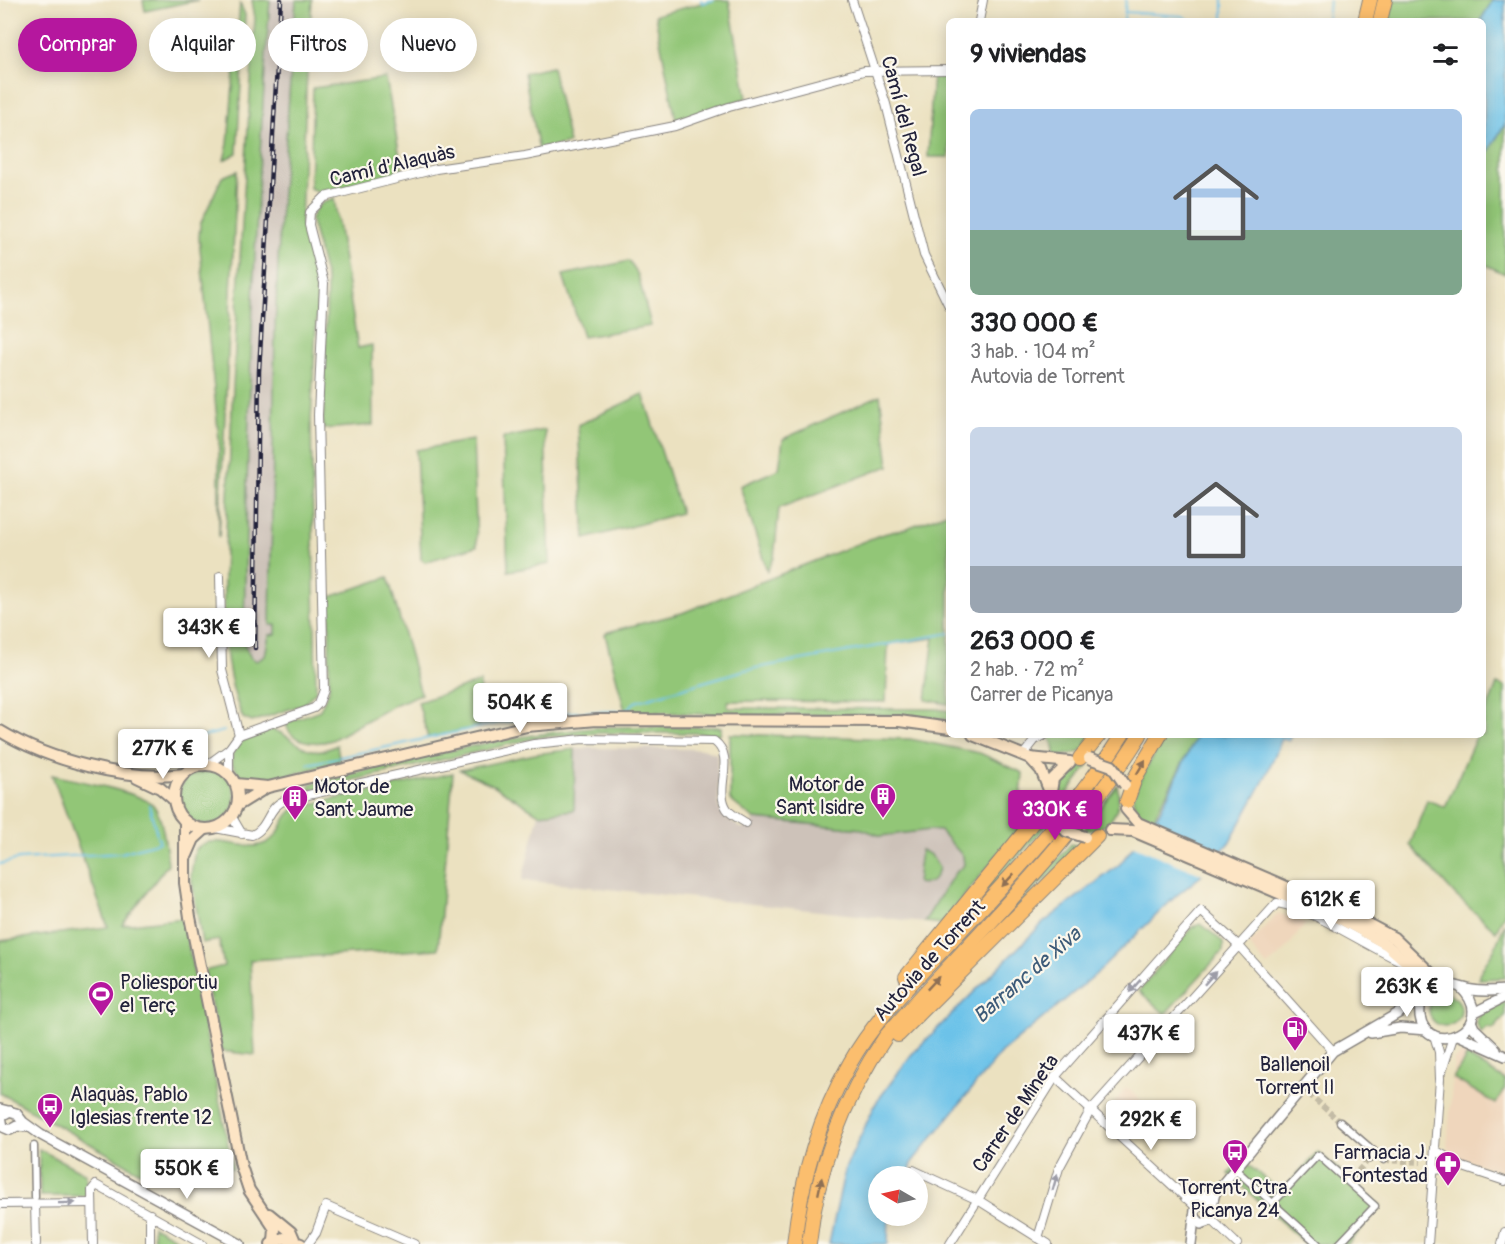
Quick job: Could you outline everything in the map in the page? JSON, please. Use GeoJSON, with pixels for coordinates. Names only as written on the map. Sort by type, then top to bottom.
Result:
{"type":"FeatureCollection","features":[{"type":"Feature","properties":{"kind":"highway"},"geometry":{"type":"LineString","coordinates":[[1366,18],[1370,0]]}},
{"type":"Feature","properties":{"kind":"highway"},"geometry":{"type":"LineString","coordinates":[[1381,18],[1385,0]]}},
{"type":"Feature","properties":{"kind":"highway"},"geometry":{"type":"LineString","coordinates":[[1080,760],[1098,738]]}},
{"type":"Feature","properties":{"kind":"highway","name":"Autovia de Torrent"},"geometry":{"type":"LineString","coordinates":[[794,1244],[806,1172],[827,1108],[851,1061],[908,987],[1039,846],[1083,792],[1120,738]]}},
{"type":"Feature","properties":{"kind":"highway","name":"Autovia de Torrent"},"geometry":{"type":"LineString","coordinates":[[809,1244],[824,1164],[841,1114],[864,1068],[886,1036],[1050,856],[1094,800],[1138,738]]}},
{"type":"Feature","properties":{"kind":"highway"},"geometry":{"type":"LineString","coordinates":[[1126,805],[1135,778],[1158,738]]}},
{"type":"Feature","properties":{"kind":"highway"},"geometry":{"type":"LineString","coordinates":[[806,1172],[820,1105],[846,1058],[867,1026],[1049,799]]}},
{"type":"Feature","properties":{"kind":"highway"},"geometry":{"type":"LineString","coordinates":[[824,1164],[870,1071],[886,1047],[1098,834]]}},
{"type":"Feature","properties":{"kind":"main road"},"geometry":{"type":"LineString","coordinates":[[184,864],[192,843],[210,829],[232,817],[238,805],[267,787],[527,726],[597,720],[899,721],[946,727]]}},
{"type":"Feature","properties":{"kind":"main road"},"geometry":{"type":"LineString","coordinates":[[0,731],[45,754],[132,775],[160,788],[173,799],[185,821],[184,864],[190,917],[241,1166],[249,1190],[275,1229],[273,1243],[297,1242],[291,1232],[262,1208]]}},
{"type":"Feature","properties":{"kind":"main road"},"geometry":{"type":"LineString","coordinates":[[981,738],[1027,756],[1080,760],[1112,766],[1125,785],[1126,805],[1136,827]]}},
{"type":"Feature","properties":{"kind":"main road"},"geometry":{"type":"LineString","coordinates":[[1027,756],[1041,770],[1056,821],[1066,831],[1098,834],[1136,827],[1236,870],[1342,920],[1388,945],[1406,962],[1424,996]]}},
{"type":"Feature","properties":{"kind":"main road"},"geometry":{"type":"LineString","coordinates":[[1049,799],[1056,774],[1080,760]]}},
{"type":"Feature","properties":{"kind":"main road"},"geometry":{"type":"LineString","coordinates":[[173,799],[177,785],[184,774],[195,767],[207,765],[219,767],[236,783],[238,805]]}},
{"type":"Feature","properties":{"kind":"main road"},"geometry":{"type":"LineString","coordinates":[[132,775],[184,774]]}},
{"type":"Feature","properties":{"kind":"main road"},"geometry":{"type":"LineString","coordinates":[[236,783],[267,787]]}},
{"type":"Feature","properties":{"kind":"main road"},"geometry":{"type":"LineString","coordinates":[[1098,834],[1117,824],[1126,805]]}},
{"type":"Feature","properties":{"kind":"main road"},"geometry":{"type":"LineString","coordinates":[[185,821],[210,829]]}},
{"type":"Feature","properties":{"kind":"main road"},"geometry":{"type":"LineString","coordinates":[[1236,870],[1347,913],[1395,938],[1442,984]]}},
{"type":"Feature","properties":{"kind":"street","name":"Camí del Regal"},"geometry":{"type":"LineString","coordinates":[[852,0],[876,69],[924,255],[946,300]]}},
{"type":"Feature","properties":{"kind":"street"},"geometry":{"type":"LineString","coordinates":[[980,18],[983,0]]}},
{"type":"Feature","properties":{"kind":"street"},"geometry":{"type":"LineString","coordinates":[[876,69],[946,70]]}},
{"type":"Feature","properties":{"kind":"street","name":"Camí d'Alaquàs"},"geometry":{"type":"LineString","coordinates":[[239,735],[314,708],[319,703],[324,690],[318,415],[324,283],[309,225],[310,212],[317,204],[325,197],[436,169],[525,156],[675,126],[729,107],[876,69]]}},
{"type":"Feature","properties":{"kind":"street"},"geometry":{"type":"LineString","coordinates":[[207,765],[229,749],[239,735],[222,670],[220,576]]}},
{"type":"Feature","properties":{"kind":"street"},"geometry":{"type":"LineString","coordinates":[[1027,756],[1035,740],[1039,738]]}},
{"type":"Feature","properties":{"kind":"street"},"geometry":{"type":"LineString","coordinates":[[210,829],[242,834],[257,833],[275,805],[286,800],[534,744],[583,739],[714,741],[725,754],[723,801],[727,810],[746,823]]}},
{"type":"Feature","properties":{"kind":"street"},"geometry":{"type":"LineString","coordinates":[[229,749],[229,774]]}},
{"type":"Feature","properties":{"kind":"street"},"geometry":{"type":"LineString","coordinates":[[232,817],[242,834]]}},
{"type":"Feature","properties":{"kind":"street"},"geometry":{"type":"LineString","coordinates":[[1038,1238],[1059,1168],[1090,1112],[1277,903],[1285,904],[1327,922],[1345,934],[1406,962]]}},
{"type":"Feature","properties":{"kind":"street","name":"Carrer de Mineta"},"geometry":{"type":"LineString","coordinates":[[950,1244],[1055,1077],[1201,911],[1239,946]]}},
{"type":"Feature","properties":{"kind":"street"},"geometry":{"type":"LineString","coordinates":[[1239,946],[1333,1051]]}},
{"type":"Feature","properties":{"kind":"street"},"geometry":{"type":"LineString","coordinates":[[1191,1242],[1197,1210],[1215,1193],[1333,1051],[1349,1040],[1396,1017],[1442,984],[1484,991],[1505,990]]}},
{"type":"Feature","properties":{"kind":"street"},"geometry":{"type":"LineString","coordinates":[[1460,987],[1470,999],[1472,1017],[1481,1036],[1504,1055]]}},
{"type":"Feature","properties":{"kind":"street"},"geometry":{"type":"LineString","coordinates":[[1424,996],[1421,1019],[1431,1033],[1439,1052],[1440,1079],[1428,1244]]}},
{"type":"Feature","properties":{"kind":"street"},"geometry":{"type":"LineString","coordinates":[[1440,1079],[1456,1036],[1472,1017],[1505,997]]}},
{"type":"Feature","properties":{"kind":"street"},"geometry":{"type":"LineString","coordinates":[[1349,1040],[1400,1028],[1456,1036],[1504,1055]]}},
{"type":"Feature","properties":{"kind":"street"},"geometry":{"type":"LineString","coordinates":[[1055,1077],[1197,1210],[1198,1223],[1208,1222],[1238,1244]]}},
{"type":"Feature","properties":{"kind":"street"},"geometry":{"type":"LineString","coordinates":[[0,1109],[14,1113],[33,1128],[240,1244]]}},
{"type":"Feature","properties":{"kind":"street"},"geometry":{"type":"LineString","coordinates":[[14,1113],[2,1114],[1,1125],[33,1128]]}},
{"type":"Feature","properties":{"kind":"street"},"geometry":{"type":"LineString","coordinates":[[14,1113],[17,1126]]}},
{"type":"Feature","properties":{"kind":"street"},"geometry":{"type":"LineString","coordinates":[[1340,1122],[1384,1160]]}},
{"type":"Feature","properties":{"kind":"street"},"geometry":{"type":"LineString","coordinates":[[34,1146],[36,1244]]}},
{"type":"Feature","properties":{"kind":"street"},"geometry":{"type":"LineString","coordinates":[[1435,1150],[1463,1167],[1505,1181]]}},
{"type":"Feature","properties":{"kind":"street"},"geometry":{"type":"LineString","coordinates":[[1369,1159],[1375,1153]]}},
{"type":"Feature","properties":{"kind":"street"},"geometry":{"type":"LineString","coordinates":[[1273,1203],[1318,1155],[1350,1181],[1375,1206],[1339,1244]]}},
{"type":"Feature","properties":{"kind":"street"},"geometry":{"type":"LineString","coordinates":[[1434,1170],[1463,1167]]}},
{"type":"Feature","properties":{"kind":"street"},"geometry":{"type":"LineString","coordinates":[[1234,1168],[1318,1244]]}},
{"type":"Feature","properties":{"kind":"street"},"geometry":{"type":"LineString","coordinates":[[928,1177],[978,1200],[1048,1244]]}},
{"type":"Feature","properties":{"kind":"street"},"geometry":{"type":"LineString","coordinates":[[93,1244],[93,1187],[97,1185],[202,1244]]}},
{"type":"Feature","properties":{"kind":"street"},"geometry":{"type":"LineString","coordinates":[[1185,1198],[1215,1193]]}},
{"type":"Feature","properties":{"kind":"street"},"geometry":{"type":"LineString","coordinates":[[1191,1242],[1208,1222],[1215,1193]]}},
{"type":"Feature","properties":{"kind":"street"},"geometry":{"type":"LineString","coordinates":[[0,1204],[35,1200],[92,1203]]}},
{"type":"Feature","properties":{"kind":"street"},"geometry":{"type":"LineString","coordinates":[[308,1244],[316,1233],[326,1206],[414,1244]]}},
{"type":"Feature","properties":{"kind":"street"},"geometry":{"type":"LineString","coordinates":[[1197,1210],[1211,1209]]}},
{"type":"Feature","properties":{"kind":"street"},"geometry":{"type":"LineString","coordinates":[[150,1214],[150,1244]]}},
{"type":"Feature","properties":{"kind":"street"},"geometry":{"type":"LineString","coordinates":[[1502,1244],[1505,1232]]}},
{"type":"Feature","properties":{"kind":"street"},"geometry":{"type":"LineString","coordinates":[[181,1244],[182,1233]]}},
{"type":"Feature","properties":{"kind":"shaded area"},"geometry":{"type":"Polygon","coordinates":[[[270,0],[296,0],[295,18],[269,18],[270,0]]]}},
{"type":"Feature","properties":{"kind":"shaded area"},"geometry":{"type":"Polygon","coordinates":[[[268,28],[268,72],[291,72],[275,328],[270,625],[276,625],[276,634],[269,635],[265,657],[257,661],[251,658],[244,644],[248,386],[258,168],[268,28]]]}},
{"type":"Feature","properties":{"kind":"shaded area"},"geometry":{"type":"Polygon","coordinates":[[[575,749],[702,749],[717,754],[719,809],[727,819],[741,828],[750,827],[754,819],[863,829],[881,836],[930,830],[940,831],[963,856],[964,865],[954,874],[924,922],[522,880],[539,814],[574,810],[575,749]]]}},
{"type":"Feature","properties":{"kind":"shaded area"},"geometry":{"type":"Polygon","coordinates":[[[1278,913],[1306,923],[1283,953],[1267,966],[1249,945],[1278,913]]]}},
{"type":"Feature","properties":{"kind":"shaded area"},"geometry":{"type":"Polygon","coordinates":[[[1464,1053],[1505,1078],[1505,1173],[1457,1157],[1447,1148],[1454,1059],[1464,1053]]]}},
{"type":"Feature","properties":{"kind":"shaded area"},"geometry":{"type":"Polygon","coordinates":[[[1126,1087],[1151,1109],[1129,1134],[1112,1119],[1108,1112],[1126,1087]]]}},
{"type":"Feature","properties":{"kind":"green space"},"geometry":{"type":"Polygon","coordinates":[[[143,0],[199,0],[145,11],[143,0]]]}},
{"type":"Feature","properties":{"kind":"green space"},"geometry":{"type":"Polygon","coordinates":[[[252,0],[270,0],[256,242],[245,563],[244,644],[251,658],[257,661],[265,656],[269,635],[276,634],[276,625],[270,625],[275,328],[291,72],[307,72],[301,222],[318,289],[311,421],[316,691],[304,704],[252,722],[243,718],[234,692],[228,662],[224,567],[252,72],[256,72],[255,18],[252,0]]]}},
{"type":"Feature","properties":{"kind":"green space"},"geometry":{"type":"Polygon","coordinates":[[[296,0],[312,0],[311,18],[295,18],[296,0]]]}},
{"type":"Feature","properties":{"kind":"green space"},"geometry":{"type":"Polygon","coordinates":[[[714,0],[729,0],[747,98],[676,121],[655,15],[714,0]]]}},
{"type":"Feature","properties":{"kind":"green space"},"geometry":{"type":"Polygon","coordinates":[[[1393,0],[1493,0],[1482,18],[1389,18],[1393,0]]]}},
{"type":"Feature","properties":{"kind":"green space"},"geometry":{"type":"Polygon","coordinates":[[[240,3],[245,18],[239,18],[240,3]]]}},
{"type":"Feature","properties":{"kind":"green space"},"geometry":{"type":"Polygon","coordinates":[[[552,67],[569,143],[539,150],[524,73],[552,67]]]}},
{"type":"Feature","properties":{"kind":"green space"},"geometry":{"type":"Polygon","coordinates":[[[234,72],[242,72],[237,153],[224,160],[228,144],[234,72]]]}},
{"type":"Feature","properties":{"kind":"green space"},"geometry":{"type":"Polygon","coordinates":[[[933,73],[946,73],[946,157],[928,157],[933,73]]]}},
{"type":"Feature","properties":{"kind":"green space"},"geometry":{"type":"Polygon","coordinates":[[[386,78],[403,174],[319,193],[310,188],[313,88],[386,78]]]}},
{"type":"Feature","properties":{"kind":"green space"},"geometry":{"type":"Polygon","coordinates":[[[1505,124],[1505,274],[1486,265],[1486,156],[1505,124]]]}},
{"type":"Feature","properties":{"kind":"green space"},"geometry":{"type":"Polygon","coordinates":[[[237,171],[219,537],[219,440],[199,238],[200,225],[222,177],[237,171]]]}},
{"type":"Feature","properties":{"kind":"green space"},"geometry":{"type":"Polygon","coordinates":[[[334,198],[358,348],[372,345],[373,425],[323,429],[327,283],[311,220],[319,206],[334,198]]]}},
{"type":"Feature","properties":{"kind":"green space"},"geometry":{"type":"Polygon","coordinates":[[[629,261],[638,275],[651,326],[583,337],[563,275],[629,261]]]}},
{"type":"Feature","properties":{"kind":"green space"},"geometry":{"type":"Polygon","coordinates":[[[643,394],[681,513],[585,539],[578,425],[643,394]]]}},
{"type":"Feature","properties":{"kind":"green space"},"geometry":{"type":"Polygon","coordinates":[[[880,395],[889,466],[779,508],[774,558],[767,571],[740,486],[779,469],[783,439],[880,395]]]}},
{"type":"Feature","properties":{"kind":"green space"},"geometry":{"type":"Polygon","coordinates":[[[545,430],[550,564],[508,571],[503,438],[545,430]]]}},
{"type":"Feature","properties":{"kind":"green space"},"geometry":{"type":"Polygon","coordinates":[[[473,440],[477,546],[425,562],[421,559],[416,450],[473,440]]]}},
{"type":"Feature","properties":{"kind":"green space"},"geometry":{"type":"Polygon","coordinates":[[[946,513],[946,703],[926,700],[934,638],[888,644],[886,702],[728,701],[728,708],[937,709],[946,710],[946,720],[912,715],[727,715],[625,711],[605,634],[608,632],[682,613],[880,535],[907,528],[946,513]]]}},
{"type":"Feature","properties":{"kind":"green space"},"geometry":{"type":"Polygon","coordinates":[[[388,577],[421,694],[394,705],[326,742],[305,741],[292,735],[286,723],[320,710],[329,690],[330,597],[388,577]]]}},
{"type":"Feature","properties":{"kind":"green space"},"geometry":{"type":"Polygon","coordinates":[[[480,682],[479,727],[428,738],[418,702],[480,682]]]}},
{"type":"Feature","properties":{"kind":"green space"},"geometry":{"type":"Polygon","coordinates":[[[1497,684],[1505,687],[1505,912],[1496,931],[1455,895],[1410,845],[1427,800],[1445,807],[1476,738],[1486,738],[1486,713],[1497,684]]]}},
{"type":"Feature","properties":{"kind":"green space"},"geometry":{"type":"Polygon","coordinates":[[[608,727],[721,727],[721,732],[717,736],[699,733],[600,733],[541,737],[310,790],[309,784],[458,749],[533,735],[608,727]]]}},
{"type":"Feature","properties":{"kind":"green space"},"geometry":{"type":"Polygon","coordinates":[[[269,729],[285,735],[307,749],[326,750],[337,745],[340,762],[255,784],[244,781],[232,764],[234,750],[243,740],[269,729]]]}},
{"type":"Feature","properties":{"kind":"green space"},"geometry":{"type":"Polygon","coordinates":[[[730,734],[910,739],[980,753],[1023,773],[1020,806],[1032,813],[941,924],[924,922],[954,874],[964,865],[963,856],[940,831],[930,830],[881,836],[862,829],[754,819],[730,800],[730,734]]]}},
{"type":"Feature","properties":{"kind":"green space"},"geometry":{"type":"Polygon","coordinates":[[[1050,738],[1092,738],[1080,752],[1056,757],[1050,738]]]}},
{"type":"Feature","properties":{"kind":"green space"},"geometry":{"type":"Polygon","coordinates":[[[1163,738],[1195,738],[1151,823],[1141,819],[1133,800],[1136,787],[1163,738]]]}},
{"type":"Feature","properties":{"kind":"green space"},"geometry":{"type":"Polygon","coordinates":[[[575,749],[574,810],[539,814],[493,785],[460,770],[535,754],[575,749]]]}},
{"type":"Feature","properties":{"kind":"green space"},"geometry":{"type":"Polygon","coordinates":[[[1088,766],[1056,808],[1056,792],[1062,779],[1073,770],[1088,766]]]}},
{"type":"Feature","properties":{"kind":"green space"},"geometry":{"type":"Polygon","coordinates":[[[207,769],[218,771],[227,777],[233,786],[235,797],[233,808],[227,817],[218,823],[207,825],[196,823],[187,817],[181,808],[179,797],[181,786],[187,777],[196,771],[207,769]]]}},
{"type":"Feature","properties":{"kind":"green space"},"geometry":{"type":"Polygon","coordinates":[[[453,773],[438,949],[250,960],[255,1055],[221,1051],[204,971],[224,966],[219,940],[202,943],[191,875],[195,850],[211,842],[257,846],[272,839],[288,814],[298,807],[453,773]]]}},
{"type":"Feature","properties":{"kind":"green space","name":"Poliesportiu el Terç"},"geometry":{"type":"Polygon","coordinates":[[[52,775],[136,796],[154,806],[157,811],[164,834],[168,864],[122,925],[183,918],[233,1169],[149,1150],[147,1176],[0,1093],[0,941],[108,927],[52,775]]]}},
{"type":"Feature","properties":{"kind":"green space"},"geometry":{"type":"Polygon","coordinates":[[[1117,785],[1118,802],[1113,817],[1101,827],[1084,830],[1117,785]]]}},
{"type":"Feature","properties":{"kind":"green space"},"geometry":{"type":"Polygon","coordinates":[[[1043,818],[1047,825],[943,939],[1043,818]]]}},
{"type":"Feature","properties":{"kind":"green space"},"geometry":{"type":"Polygon","coordinates":[[[1071,844],[1079,846],[996,928],[1071,844]]]}},
{"type":"Feature","properties":{"kind":"green space"},"geometry":{"type":"Polygon","coordinates":[[[921,850],[931,855],[939,868],[936,877],[931,882],[917,883],[921,850]]]}},
{"type":"Feature","properties":{"kind":"green space"},"geometry":{"type":"Polygon","coordinates":[[[1505,923],[1505,978],[1479,979],[1479,974],[1495,948],[1505,923]]]}},
{"type":"Feature","properties":{"kind":"green space"},"geometry":{"type":"Polygon","coordinates":[[[1201,924],[1223,942],[1223,951],[1165,1014],[1139,991],[1192,927],[1201,924]]]}},
{"type":"Feature","properties":{"kind":"green space"},"geometry":{"type":"Polygon","coordinates":[[[1445,994],[1457,998],[1461,1010],[1457,1022],[1445,1026],[1433,1022],[1429,1010],[1433,998],[1445,994]]]}},
{"type":"Feature","properties":{"kind":"green space"},"geometry":{"type":"Polygon","coordinates":[[[1505,1001],[1505,1016],[1494,1029],[1486,1028],[1481,1033],[1476,1022],[1482,1012],[1505,1001]]]}},
{"type":"Feature","properties":{"kind":"green space"},"geometry":{"type":"Polygon","coordinates":[[[1467,1056],[1505,1080],[1505,1088],[1496,1104],[1453,1078],[1467,1056]]]}},
{"type":"Feature","properties":{"kind":"green space"},"geometry":{"type":"Polygon","coordinates":[[[39,1149],[86,1174],[86,1196],[40,1196],[39,1149]]]}},
{"type":"Feature","properties":{"kind":"green space"},"geometry":{"type":"Polygon","coordinates":[[[1318,1152],[1381,1206],[1348,1244],[1305,1244],[1229,1174],[1241,1159],[1281,1192],[1318,1152]]]}},
{"type":"Feature","properties":{"kind":"green space"},"geometry":{"type":"Polygon","coordinates":[[[153,1226],[177,1239],[177,1244],[154,1244],[153,1226]]]}},
{"type":"Feature","properties":{"kind":"water"},"geometry":{"type":"Polygon","coordinates":[[[1493,0],[1505,0],[1505,124],[1486,156],[1486,18],[1482,18],[1493,0]]]}},
{"type":"Feature","properties":{"kind":"water","name":"Barranc de Xiva"},"geometry":{"type":"Polygon","coordinates":[[[1196,738],[1290,738],[1289,741],[1282,739],[1264,780],[1231,840],[1201,876],[1176,896],[1095,975],[1001,1053],[913,1161],[911,1166],[868,1166],[868,1226],[889,1226],[888,1244],[829,1244],[845,1169],[876,1103],[911,1055],[1043,923],[1120,864],[1159,813],[1196,738]]]}},
{"type":"Feature","properties":{"kind":"pier"},"geometry":{"type":"Polygon","coordinates":[[[1148,822],[1223,855],[1205,876],[1131,845],[1148,822]]]}},
{"type":"Feature","properties":{"kind":"waterway"},"geometry":{"type":"LineString","coordinates":[[701,0],[702,3],[714,0]]}},
{"type":"Feature","properties":{"kind":"waterway"},"geometry":{"type":"LineString","coordinates":[[1124,18],[1126,0]]}},
{"type":"Feature","properties":{"kind":"waterway"},"geometry":{"type":"LineString","coordinates":[[1223,0],[1223,18]]}},
{"type":"Feature","properties":{"kind":"waterway"},"geometry":{"type":"LineString","coordinates":[[1327,18],[1329,0]]}},
{"type":"Feature","properties":{"kind":"waterway"},"geometry":{"type":"LineString","coordinates":[[1125,12],[1186,18]]}},
{"type":"Feature","properties":{"kind":"waterway"},"geometry":{"type":"LineString","coordinates":[[308,764],[545,713],[625,711],[635,702],[745,670],[946,634]]}},
{"type":"Feature","properties":{"kind":"waterway"},"geometry":{"type":"LineString","coordinates":[[150,756],[151,750],[224,731]]}},
{"type":"Feature","properties":{"kind":"waterway"},"geometry":{"type":"LineString","coordinates":[[149,805],[157,834]]}},
{"type":"Feature","properties":{"kind":"waterway"},"geometry":{"type":"LineString","coordinates":[[0,864],[19,859],[121,853],[160,842],[158,837]]}},
{"type":"Feature","properties":{"kind":"tunnel"},"geometry":{"type":"LineString","coordinates":[[1309,1094],[1340,1122]]}},
{"type":"Feature","properties":{"kind":"tunnel"},"geometry":{"type":"LineString","coordinates":[[1352,1178],[1369,1159]]}},
{"type":"Feature","properties":{"kind":"tunnel"},"geometry":{"type":"LineString","coordinates":[[1384,1160],[1421,1162]]}},
{"type":"Feature","properties":{"kind":"railway"},"geometry":{"type":"LineString","coordinates":[[255,648],[259,371],[281,0]]}},
{"type":"Feature","properties":{"kind":"place","name":"Motor de Sant Isidre"},"geometry":{"type":"Point","coordinates":[883,819]}},
{"type":"Feature","properties":{"kind":"place","name":"Motor de Sant Jaume"},"geometry":{"type":"Point","coordinates":[295,821]}},
{"type":"Feature","properties":{"kind":"place","name":"Poliesportiu el Terç"},"geometry":{"type":"Point","coordinates":[101,1017]}},
{"type":"Feature","properties":{"kind":"place","name":"Ballenoil Torrent II"},"geometry":{"type":"Point","coordinates":[1295,1052]}},
{"type":"Feature","properties":{"kind":"place","name":"Alaquàs, Pablo Iglesias frente 12"},"geometry":{"type":"Point","coordinates":[50,1129]}},
{"type":"Feature","properties":{"kind":"place","name":"Torrent, Ctra. Picanya 24"},"geometry":{"type":"Point","coordinates":[1235,1175]}},
{"type":"Feature","properties":{"kind":"place","name":"Farmacia J. Fontestad"},"geometry":{"type":"Point","coordinates":[1448,1187]}}]}
